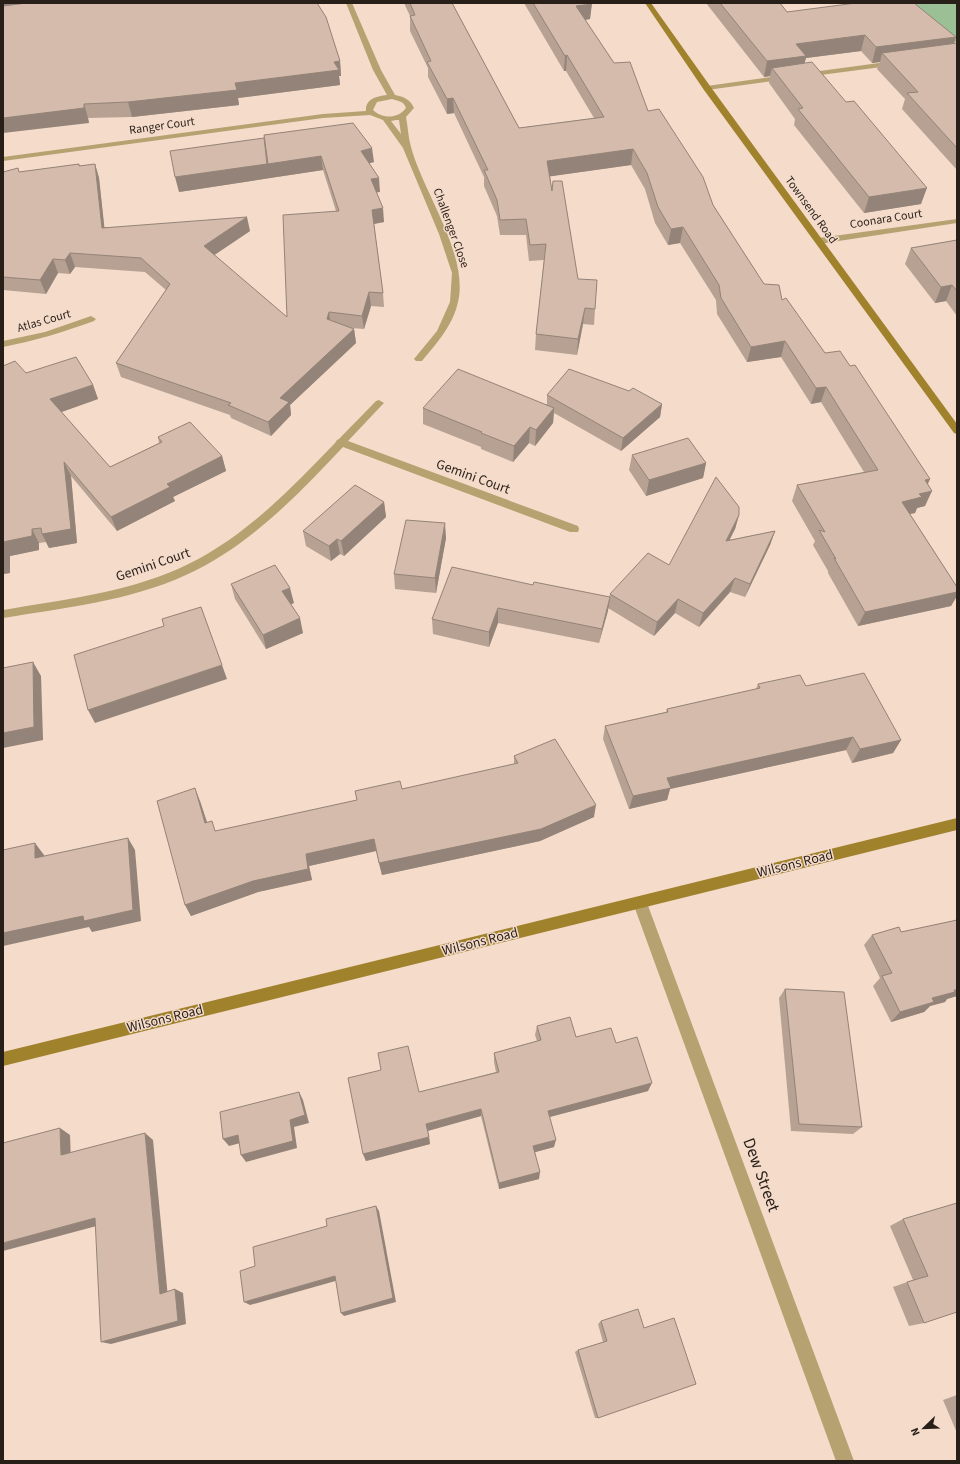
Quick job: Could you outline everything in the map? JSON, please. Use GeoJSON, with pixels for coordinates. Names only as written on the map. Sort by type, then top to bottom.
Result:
{"type":"FeatureCollection","features":[{"type":"Feature","properties":{"kind":"main road","name":"Townsend Road"},"geometry":{"type":"LineString","coordinates":[[648,3],[707,88],[957,431]]}},
{"type":"Feature","properties":{"kind":"main road","name":"Wilsons Road"},"geometry":{"type":"LineString","coordinates":[[3,1059],[957,824]]}},
{"type":"Feature","properties":{"kind":"street"},"geometry":{"type":"LineString","coordinates":[[349,3],[376,70],[392,97]]}},
{"type":"Feature","properties":{"kind":"street"},"geometry":{"type":"LineString","coordinates":[[707,88],[902,62]]}},
{"type":"Feature","properties":{"kind":"street"},"geometry":{"type":"LineString","coordinates":[[376,70],[378,92],[370,109],[377,116],[385,118],[402,116],[409,111],[410,106],[402,99],[378,92]]}},
{"type":"Feature","properties":{"kind":"street","name":"Ranger Court"},"geometry":{"type":"LineString","coordinates":[[3,159],[370,109]]}},
{"type":"Feature","properties":{"kind":"street","name":"Challenger Close"},"geometry":{"type":"LineString","coordinates":[[402,116],[407,147],[443,234],[456,274],[454,302],[441,332],[419,359]]}},
{"type":"Feature","properties":{"kind":"street","name":"Challenger Close"},"geometry":{"type":"LineString","coordinates":[[385,118],[407,147]]}},
{"type":"Feature","properties":{"kind":"street","name":"Coonara Court"},"geometry":{"type":"LineString","coordinates":[[819,241],[957,220]]}},
{"type":"Feature","properties":{"kind":"street","name":"Atlas Court"},"geometry":{"type":"LineString","coordinates":[[3,344],[55,332],[91,319]]}},
{"type":"Feature","properties":{"kind":"street","name":"Gemini Court"},"geometry":{"type":"LineString","coordinates":[[3,614],[134,588],[173,576],[204,562],[237,540],[274,511],[379,403]]}},
{"type":"Feature","properties":{"kind":"street","name":"Gemini Court"},"geometry":{"type":"LineString","coordinates":[[340,442],[574,529]]}},
{"type":"Feature","properties":{"kind":"street","name":"Dew Street"},"geometry":{"type":"LineString","coordinates":[[640,903],[845,1461]]}},
{"type":"Feature","properties":{"kind":"green space"},"geometry":{"type":"Polygon","coordinates":[[[897,3],[957,3],[957,42],[939,44],[897,3]]]}},
{"type":"Feature","properties":{"kind":"building"},"geometry":{"type":"Polygon","coordinates":[[[27,3],[317,3],[326,17],[340,61],[334,62],[339,70],[235,83],[237,90],[128,102],[84,104],[84,108],[3,118],[3,6],[27,3]]]}},
{"type":"Feature","properties":{"kind":"building"},"geometry":{"type":"Polygon","coordinates":[[[410,3],[452,3],[519,128],[604,117],[567,55],[565,56],[533,3],[592,4],[576,6],[614,63],[630,62],[648,111],[659,109],[703,177],[713,205],[764,284],[779,285],[782,300],[786,298],[825,353],[840,351],[850,366],[855,365],[930,479],[925,480],[932,491],[919,494],[922,497],[902,502],[957,587],[957,592],[865,612],[819,530],[825,532],[797,485],[878,470],[826,387],[816,388],[785,341],[751,347],[721,298],[719,285],[683,227],[671,229],[658,207],[647,173],[633,149],[547,161],[552,191],[553,181],[562,181],[578,279],[597,280],[595,309],[585,308],[578,339],[536,334],[546,244],[530,245],[526,219],[500,220],[497,200],[484,170],[488,170],[453,98],[447,99],[427,62],[431,61],[410,16],[415,15],[410,3]]]}},
{"type":"Feature","properties":{"kind":"building"},"geometry":{"type":"Polygon","coordinates":[[[720,3],[780,3],[787,12],[856,3],[914,3],[956,37],[876,47],[865,35],[796,44],[806,56],[767,61],[720,3]]]}},
{"type":"Feature","properties":{"kind":"building"},"geometry":{"type":"Polygon","coordinates":[[[957,43],[957,148],[907,93],[918,92],[882,53],[957,43]]]}},
{"type":"Feature","properties":{"kind":"building"},"geometry":{"type":"Polygon","coordinates":[[[812,62],[846,102],[854,101],[927,188],[869,197],[798,109],[803,108],[772,68],[812,62]]]}},
{"type":"Feature","properties":{"kind":"building"},"geometry":{"type":"Polygon","coordinates":[[[353,123],[372,148],[361,151],[379,178],[371,179],[383,208],[372,210],[383,293],[369,292],[362,316],[329,312],[327,319],[354,329],[280,398],[289,402],[268,422],[228,405],[231,403],[116,363],[170,284],[141,258],[70,253],[65,260],[53,259],[40,280],[3,277],[3,172],[18,168],[19,172],[79,164],[79,166],[95,164],[102,228],[247,217],[204,246],[287,317],[283,215],[339,211],[321,156],[268,164],[264,135],[353,123]]]}},
{"type":"Feature","properties":{"kind":"building"},"geometry":{"type":"Polygon","coordinates":[[[264,138],[267,164],[175,177],[170,151],[264,138]]]}},
{"type":"Feature","properties":{"kind":"building"},"geometry":{"type":"Polygon","coordinates":[[[957,240],[957,291],[952,285],[941,287],[911,248],[957,240]]]}},
{"type":"Feature","properties":{"kind":"building"},"geometry":{"type":"Polygon","coordinates":[[[76,357],[93,385],[50,399],[110,467],[162,442],[158,437],[190,422],[222,456],[167,484],[170,487],[111,517],[64,462],[71,529],[42,534],[41,528],[32,529],[32,536],[3,542],[3,366],[15,361],[26,373],[76,357]]]}},
{"type":"Feature","properties":{"kind":"building"},"geometry":{"type":"Polygon","coordinates":[[[458,369],[554,408],[536,430],[530,427],[514,446],[423,408],[458,369]]]}},
{"type":"Feature","properties":{"kind":"building"},"geometry":{"type":"Polygon","coordinates":[[[569,369],[629,391],[633,388],[662,404],[623,438],[547,395],[569,369]]]}},
{"type":"Feature","properties":{"kind":"building"},"geometry":{"type":"Polygon","coordinates":[[[688,438],[706,463],[649,480],[632,455],[688,438]]]}},
{"type":"Feature","properties":{"kind":"building"},"geometry":{"type":"Polygon","coordinates":[[[716,477],[739,507],[739,515],[726,541],[775,531],[750,584],[735,578],[703,613],[678,599],[657,622],[610,594],[648,553],[669,565],[716,477]]]}},
{"type":"Feature","properties":{"kind":"building"},"geometry":{"type":"Polygon","coordinates":[[[355,485],[384,502],[341,541],[337,539],[329,546],[303,531],[355,485]]]}},
{"type":"Feature","properties":{"kind":"building"},"geometry":{"type":"Polygon","coordinates":[[[406,520],[445,523],[435,578],[394,574],[406,520]]]}},
{"type":"Feature","properties":{"kind":"building"},"geometry":{"type":"Polygon","coordinates":[[[275,565],[290,588],[282,591],[300,618],[263,635],[231,584],[275,565]]]}},
{"type":"Feature","properties":{"kind":"building"},"geometry":{"type":"Polygon","coordinates":[[[452,567],[533,585],[534,582],[610,597],[602,629],[498,608],[489,632],[432,619],[452,567]]]}},
{"type":"Feature","properties":{"kind":"building"},"geometry":{"type":"Polygon","coordinates":[[[201,607],[222,665],[88,710],[74,655],[164,626],[162,619],[201,607]]]}},
{"type":"Feature","properties":{"kind":"building"},"geometry":{"type":"Polygon","coordinates":[[[33,662],[34,727],[3,733],[3,668],[33,662]]]}},
{"type":"Feature","properties":{"kind":"building"},"geometry":{"type":"Polygon","coordinates":[[[864,673],[901,740],[860,749],[853,737],[667,778],[671,788],[633,796],[605,726],[668,712],[667,709],[760,688],[758,684],[800,675],[806,686],[864,673]]]}},
{"type":"Feature","properties":{"kind":"building"},"geometry":{"type":"Polygon","coordinates":[[[555,739],[596,805],[541,829],[379,863],[374,839],[306,854],[308,869],[253,881],[185,905],[157,801],[195,788],[205,823],[212,821],[215,831],[357,800],[355,791],[400,781],[402,789],[518,763],[514,756],[555,739]]]}},
{"type":"Feature","properties":{"kind":"building"},"geometry":{"type":"Polygon","coordinates":[[[128,838],[133,910],[84,921],[83,916],[3,933],[3,850],[35,843],[35,858],[128,838]]]}},
{"type":"Feature","properties":{"kind":"building"},"geometry":{"type":"Polygon","coordinates":[[[957,920],[957,990],[954,990],[955,992],[932,998],[934,1002],[900,1012],[882,976],[892,973],[872,935],[899,927],[901,932],[957,920]]]}},
{"type":"Feature","properties":{"kind":"building"},"geometry":{"type":"Polygon","coordinates":[[[785,989],[844,992],[862,1127],[799,1124],[785,989]]]}},
{"type":"Feature","properties":{"kind":"building"},"geometry":{"type":"Polygon","coordinates":[[[570,1017],[576,1037],[611,1028],[616,1043],[637,1037],[652,1083],[548,1111],[556,1140],[533,1146],[540,1172],[499,1183],[481,1109],[426,1124],[429,1137],[363,1154],[348,1078],[381,1070],[378,1053],[408,1046],[419,1092],[499,1072],[494,1053],[541,1040],[537,1026],[570,1017]]]}},
{"type":"Feature","properties":{"kind":"building"},"geometry":{"type":"Polygon","coordinates":[[[299,1092],[305,1115],[290,1120],[293,1141],[241,1155],[238,1135],[223,1139],[220,1112],[299,1092]]]}},
{"type":"Feature","properties":{"kind":"building"},"geometry":{"type":"Polygon","coordinates":[[[60,1128],[61,1155],[145,1133],[160,1294],[175,1289],[178,1321],[101,1342],[95,1218],[3,1243],[3,1143],[60,1128]]]}},
{"type":"Feature","properties":{"kind":"building"},"geometry":{"type":"Polygon","coordinates":[[[957,1203],[957,1312],[924,1323],[907,1282],[928,1276],[903,1219],[957,1203]]]}},
{"type":"Feature","properties":{"kind":"building"},"geometry":{"type":"Polygon","coordinates":[[[376,1206],[393,1298],[341,1313],[335,1276],[244,1302],[240,1271],[255,1266],[253,1247],[327,1226],[326,1219],[376,1206]]]}},
{"type":"Feature","properties":{"kind":"building"},"geometry":{"type":"Polygon","coordinates":[[[638,1309],[644,1328],[674,1318],[696,1384],[598,1418],[578,1350],[607,1341],[601,1321],[638,1309]]]}}]}
